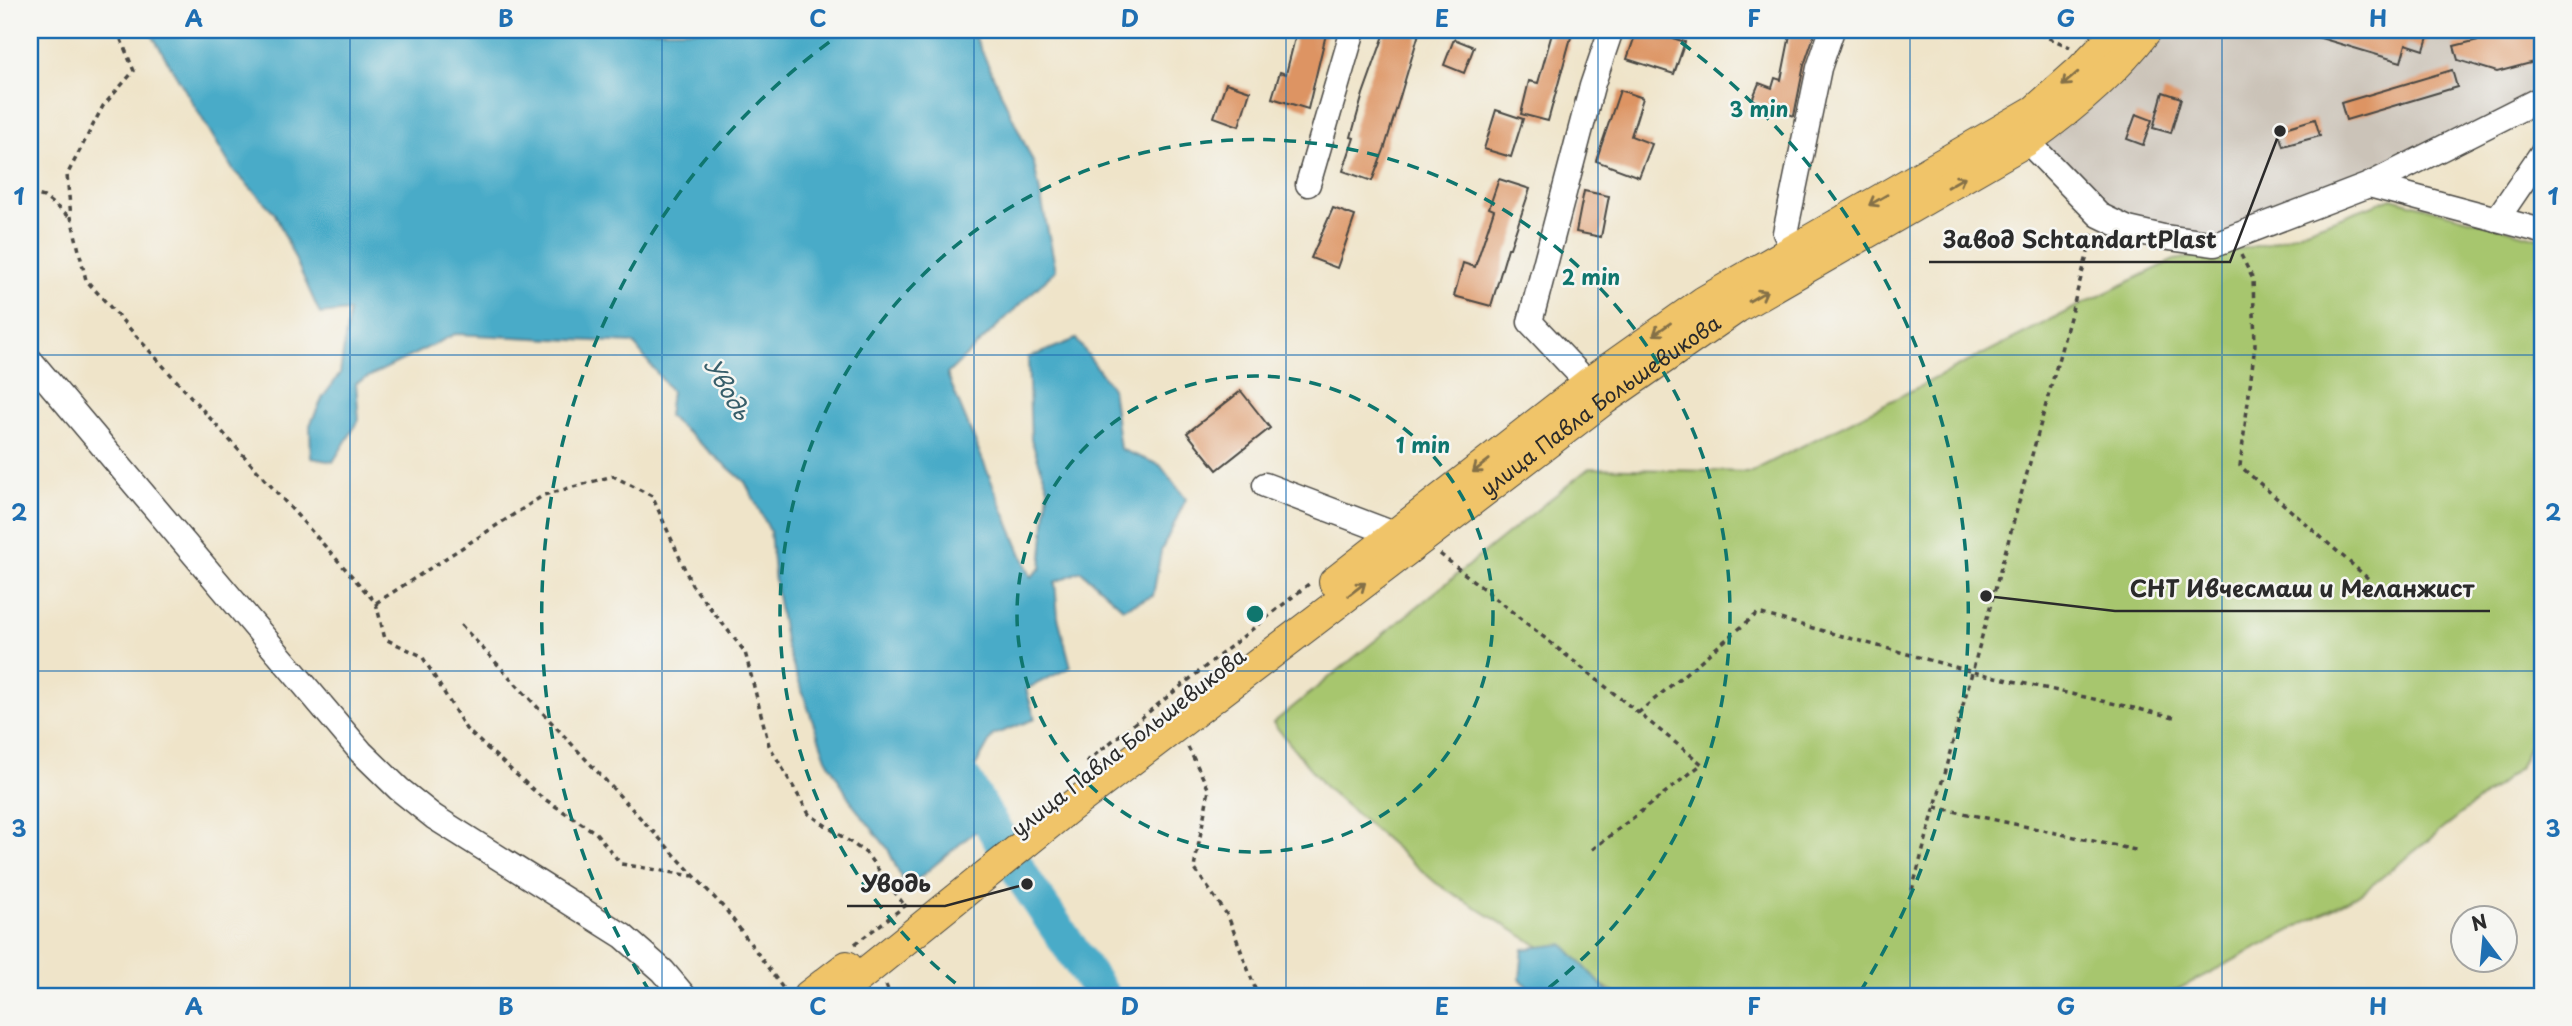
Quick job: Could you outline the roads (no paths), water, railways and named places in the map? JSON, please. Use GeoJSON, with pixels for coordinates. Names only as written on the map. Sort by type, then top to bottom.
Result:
{"type":"FeatureCollection","features":[{"type":"Feature","properties":{"kind":"main road","name":"улица Павла Большевикова"},"geometry":{"type":"LineString","coordinates":[[916,913],[1064,803],[1596,391],[1704,301],[2035,110],[2079,71],[2118,30]]}},
{"type":"Feature","properties":{"kind":"main road","name":"улица Павла Большевикова"},"geometry":{"type":"LineString","coordinates":[[1596,391],[2027,141],[2063,116],[2096,86],[2147,30]]}},
{"type":"Feature","properties":{"kind":"main road"},"geometry":{"type":"LineString","coordinates":[[808,996],[916,913]]}},
{"type":"Feature","properties":{"kind":"main road"},"geometry":{"type":"LineString","coordinates":[[836,996],[916,913]]}},
{"type":"Feature","properties":{"kind":"street"},"geometry":{"type":"LineString","coordinates":[[1308,184],[1353,30]]}},
{"type":"Feature","properties":{"kind":"street"},"geometry":{"type":"LineString","coordinates":[[1596,391],[1530,322],[1592,86],[1611,30]]}},
{"type":"Feature","properties":{"kind":"street"},"geometry":{"type":"LineString","coordinates":[[1794,249],[1786,233],[1819,68],[1832,30]]}},
{"type":"Feature","properties":{"kind":"street"},"geometry":{"type":"LineString","coordinates":[[2027,141],[2099,215],[2128,229],[2215,244],[2369,185],[2542,98]]}},
{"type":"Feature","properties":{"kind":"street"},"geometry":{"type":"LineString","coordinates":[[2497,219],[2538,168]]}},
{"type":"Feature","properties":{"kind":"street"},"geometry":{"type":"LineString","coordinates":[[2369,185],[2542,231]]}},
{"type":"Feature","properties":{"kind":"street"},"geometry":{"type":"LineString","coordinates":[[30,360],[361,751],[398,789],[434,817],[623,936],[663,971],[684,996]]}},
{"type":"Feature","properties":{"kind":"street"},"geometry":{"type":"LineString","coordinates":[[1265,485],[1408,537]]}},
{"type":"Feature","properties":{"kind":"water"},"geometry":{"type":"Polygon","coordinates":[[[149,30],[972,30],[1034,164],[1056,270],[947,374],[1031,577],[1041,568],[1048,488],[1031,439],[1028,358],[1076,339],[1112,388],[1120,449],[1160,465],[1186,499],[1161,551],[1153,596],[1123,608],[1081,571],[1055,582],[1058,617],[1071,667],[1026,689],[1035,719],[993,735],[974,769],[996,814],[906,889],[888,849],[853,805],[826,758],[786,646],[775,583],[770,531],[745,482],[668,416],[671,391],[633,343],[455,334],[356,383],[359,420],[333,462],[311,458],[310,425],[323,397],[340,374],[349,311],[320,314],[274,212],[233,170],[149,30]]]}},
{"type":"Feature","properties":{"kind":"water"},"geometry":{"type":"Polygon","coordinates":[[[1563,944],[1612,996],[1537,996],[1520,979],[1523,949],[1563,944]]]}},
{"type":"Feature","properties":{"kind":"waterway","name":"Уводь"},"geometry":{"type":"LineString","coordinates":[[965,781],[1027,884],[1103,996]]}},
{"type":"Feature","properties":{"kind":"place","name":"Завод SchtandartPlast"},"geometry":{"type":"Point","coordinates":[2280,131]}},
{"type":"Feature","properties":{"kind":"place","name":"СНТ Ивчесмаш и Меланжист"},"geometry":{"type":"Point","coordinates":[1986,596]}},
{"type":"Feature","properties":{"kind":"place","name":"Уводь"},"geometry":{"type":"Point","coordinates":[1027,884]}}]}
